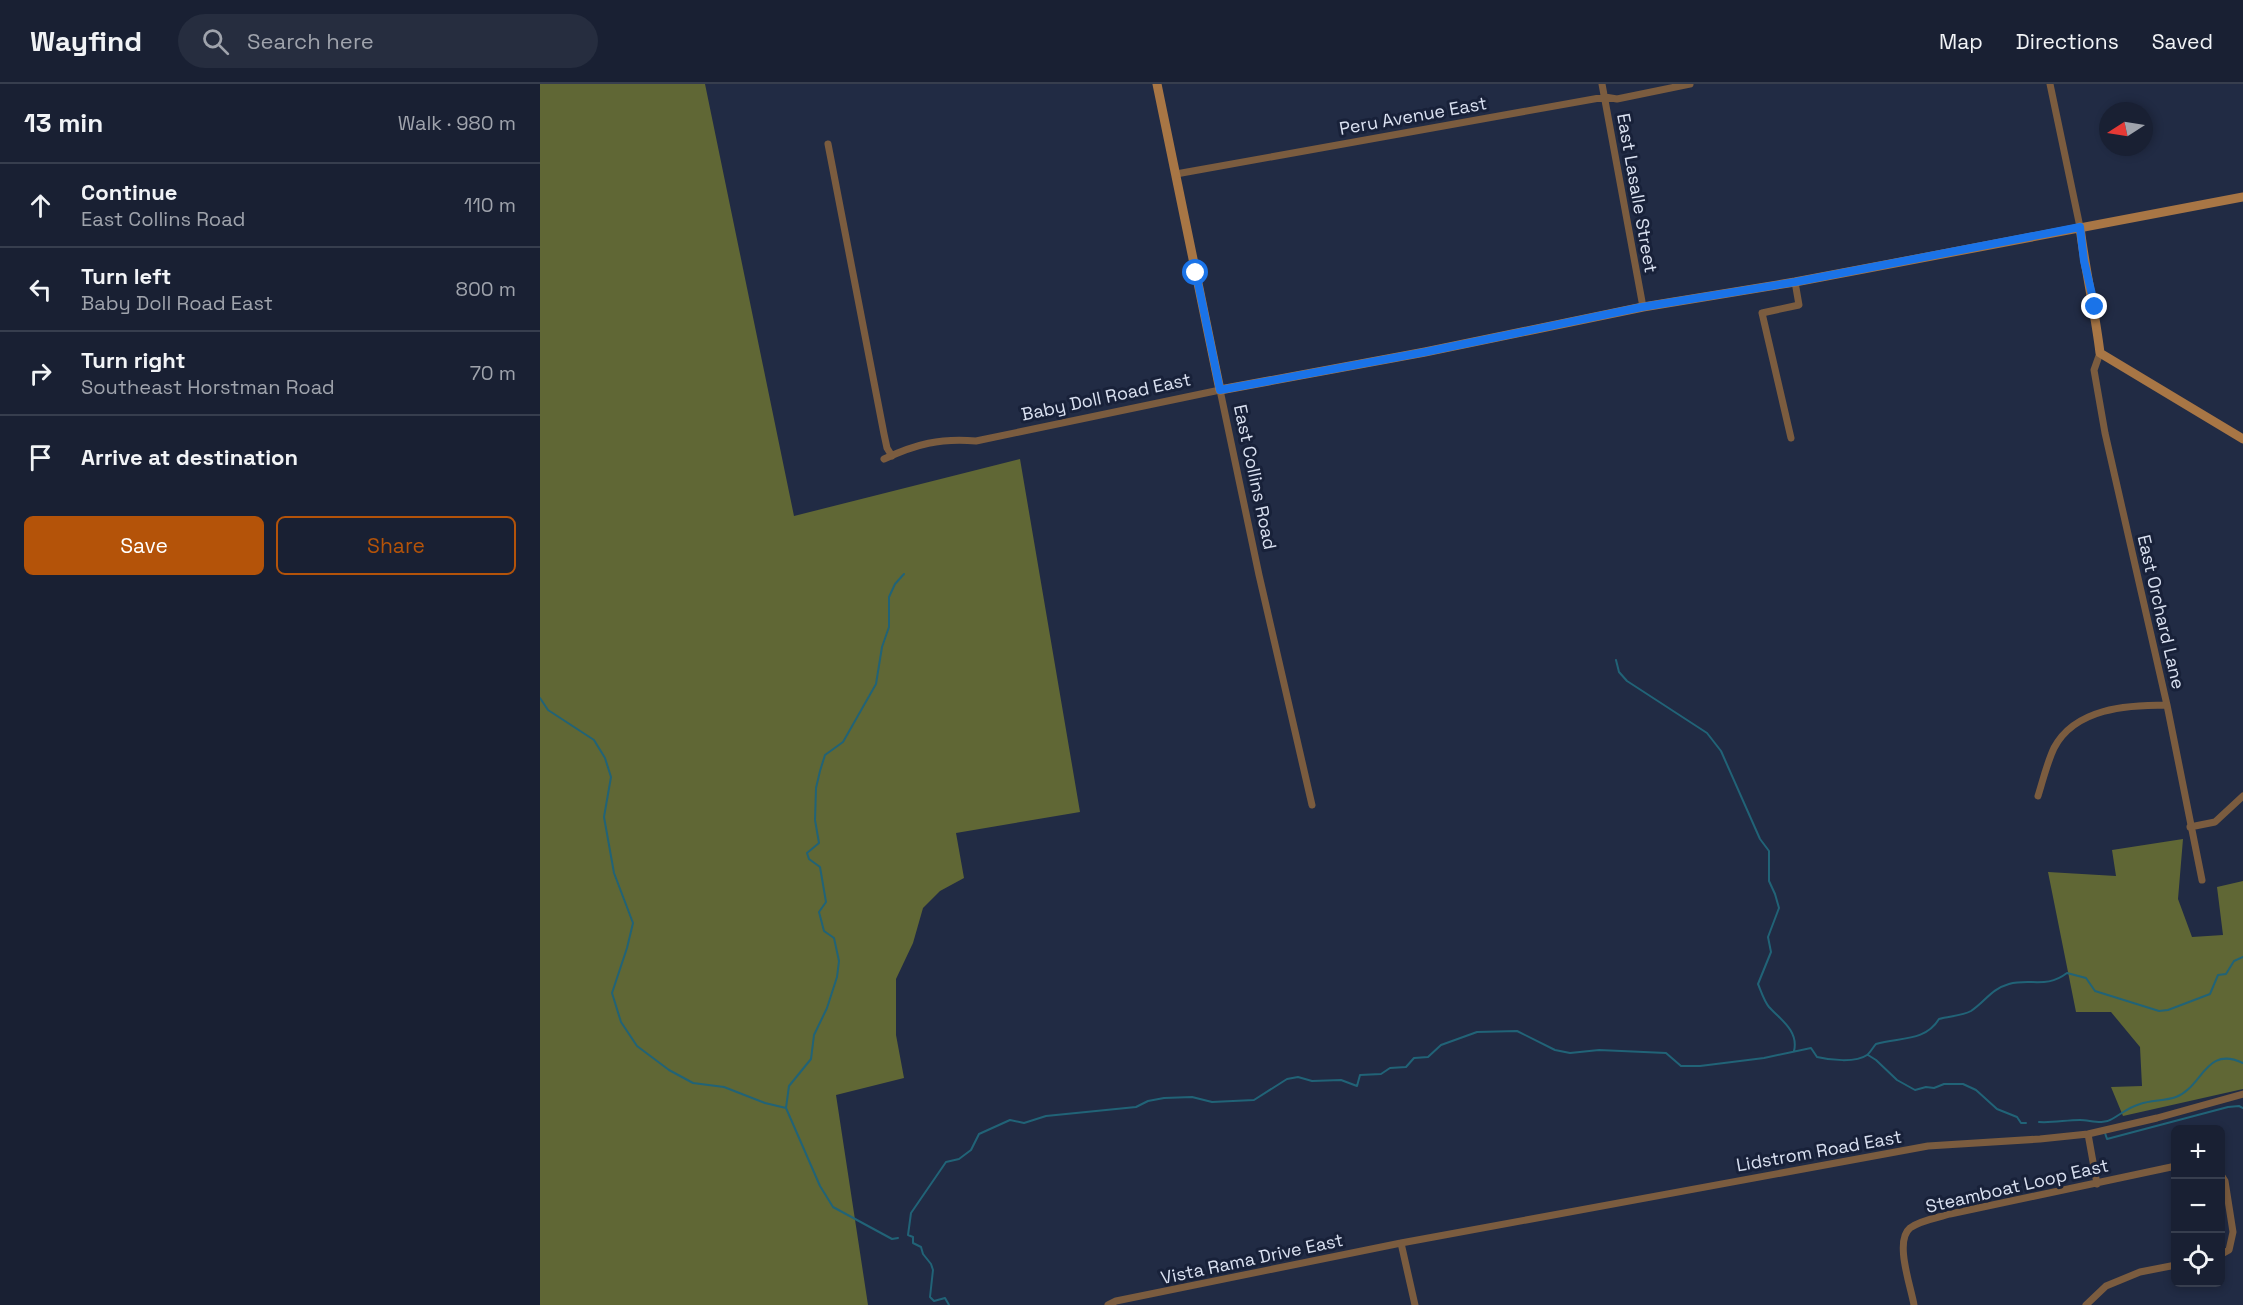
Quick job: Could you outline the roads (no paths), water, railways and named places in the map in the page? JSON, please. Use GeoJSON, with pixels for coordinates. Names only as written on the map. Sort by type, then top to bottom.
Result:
{"type":"FeatureCollection","features":[{"type":"Feature","properties":{"kind":"street","name":"East Collins Road"},"geometry":{"type":"LineString","coordinates":[[1157,84],[1259,575],[1312,805]]}},
{"type":"Feature","properties":{"kind":"street","name":"East Lasalle Street"},"geometry":{"type":"LineString","coordinates":[[1602,84],[1642,307]]}},
{"type":"Feature","properties":{"kind":"street","name":"Peru Avenue East"},"geometry":{"type":"LineString","coordinates":[[1176,174],[1605,97],[1617,99],[1690,84]]}},
{"type":"Feature","properties":{"kind":"street"},"geometry":{"type":"LineString","coordinates":[[2050,84],[2095,307],[2100,353],[2243,439]]}},
{"type":"Feature","properties":{"kind":"street"},"geometry":{"type":"LineString","coordinates":[[828,144],[884,434],[887,448],[892,456]]}},
{"type":"Feature","properties":{"kind":"street","name":"Baby Doll Road East"},"geometry":{"type":"LineString","coordinates":[[884,459],[912,446],[949,439],[976,441],[1220,390],[1425,352],[1642,307],[1795,282],[2243,197]]}},
{"type":"Feature","properties":{"kind":"street"},"geometry":{"type":"LineString","coordinates":[[1791,438],[1762,313],[1799,305],[1795,282]]}},
{"type":"Feature","properties":{"kind":"street","name":"East Orchard Lane"},"geometry":{"type":"LineString","coordinates":[[2100,353],[2094,370],[2105,434],[2167,705],[2202,880]]}},
{"type":"Feature","properties":{"kind":"street"},"geometry":{"type":"LineString","coordinates":[[2038,796],[2048,761],[2056,745],[2069,729],[2088,717],[2114,709],[2136,705],[2167,705]]}},
{"type":"Feature","properties":{"kind":"street"},"geometry":{"type":"LineString","coordinates":[[2190,827],[2215,822],[2243,796]]}},
{"type":"Feature","properties":{"kind":"street","name":"Lidstrom Road East"},"geometry":{"type":"LineString","coordinates":[[1401,1243],[1928,1146],[2088,1134],[2243,1094]]}},
{"type":"Feature","properties":{"kind":"street"},"geometry":{"type":"LineString","coordinates":[[2088,1134],[2097,1184]]}},
{"type":"Feature","properties":{"kind":"street","name":"Steamboat Loop East"},"geometry":{"type":"LineString","coordinates":[[1914,1305],[1903,1252],[1903,1237],[1909,1229],[1950,1214],[2171,1167]]}},
{"type":"Feature","properties":{"kind":"street"},"geometry":{"type":"LineString","coordinates":[[2224,1179],[2233,1232],[2229,1250],[2225,1252]]}},
{"type":"Feature","properties":{"kind":"street"},"geometry":{"type":"LineString","coordinates":[[1401,1243],[1415,1305]]}},
{"type":"Feature","properties":{"kind":"street","name":"Vista Rama Drive East"},"geometry":{"type":"LineString","coordinates":[[1108,1305],[1116,1301],[1401,1243]]}},
{"type":"Feature","properties":{"kind":"street"},"geometry":{"type":"LineString","coordinates":[[2086,1305],[2106,1286],[2140,1272],[2171,1266]]}},
{"type":"Feature","properties":{"kind":"waterway"},"geometry":{"type":"LineString","coordinates":[[898,1238],[892,1239],[833,1207],[820,1186],[786,1108],[789,1086],[811,1059],[814,1035],[827,1008],[837,977],[839,961],[834,938],[824,931],[819,912],[826,902],[820,867],[809,859],[807,853],[819,843],[815,820],[816,788],[825,755],[843,742],[876,684],[882,647],[889,627],[889,597],[895,584],[904,574]]}},
{"type":"Feature","properties":{"kind":"waterway"},"geometry":{"type":"LineString","coordinates":[[1616,660],[1619,672],[1627,681],[1707,733],[1721,751],[1760,839],[1769,851],[1769,881],[1779,908],[1768,937],[1771,952],[1758,984],[1767,1005],[1791,1031],[1794,1037],[1794,1051]]}},
{"type":"Feature","properties":{"kind":"waterway"},"geometry":{"type":"LineString","coordinates":[[540,698],[548,710],[594,740],[605,758],[611,777],[604,817],[614,873],[633,923],[612,993],[621,1022],[637,1046],[669,1070],[693,1083],[724,1087],[765,1103],[786,1108]]}},
{"type":"Feature","properties":{"kind":"waterway"},"geometry":{"type":"LineString","coordinates":[[949,1305],[945,1298],[934,1301],[930,1297],[933,1270],[921,1247],[913,1243],[913,1237],[908,1235],[911,1213],[946,1162],[959,1159],[971,1150],[979,1134],[1010,1120],[1024,1123],[1046,1116],[1136,1107],[1148,1101],[1164,1098],[1192,1097],[1212,1102],[1254,1100],[1287,1079],[1298,1077],[1312,1081],[1341,1080],[1357,1086],[1360,1075],[1381,1074],[1390,1068],[1406,1067],[1414,1058],[1428,1057],[1441,1045],[1477,1032],[1517,1031],[1555,1050],[1570,1053],[1599,1050],[1666,1053],[1681,1066],[1700,1066],[1764,1058],[1811,1048],[1817,1057],[1850,1060],[1867,1055],[1876,1044],[1911,1038],[1926,1032],[1939,1019],[1971,1011],[1993,992],[2009,984],[2052,981],[2067,973],[2086,978],[2095,991],[2159,1011],[2168,1010],[2210,994],[2218,975],[2226,974],[2234,961],[2243,957]]}},
{"type":"Feature","properties":{"kind":"waterway"},"geometry":{"type":"LineString","coordinates":[[1868,1055],[1897,1080],[1915,1090],[1926,1087],[1934,1088],[1944,1084],[1963,1084],[1976,1090],[1997,1109],[2017,1117],[2021,1123],[2026,1123]]}},
{"type":"Feature","properties":{"kind":"waterway"},"geometry":{"type":"LineString","coordinates":[[2039,1122],[2108,1121],[2136,1105],[2176,1097],[2193,1085],[2212,1063],[2220,1059],[2243,1063]]}},
{"type":"Feature","properties":{"kind":"waterway"},"geometry":{"type":"LineString","coordinates":[[2105,1133],[2107,1139],[2228,1107],[2243,1108]]}}]}
